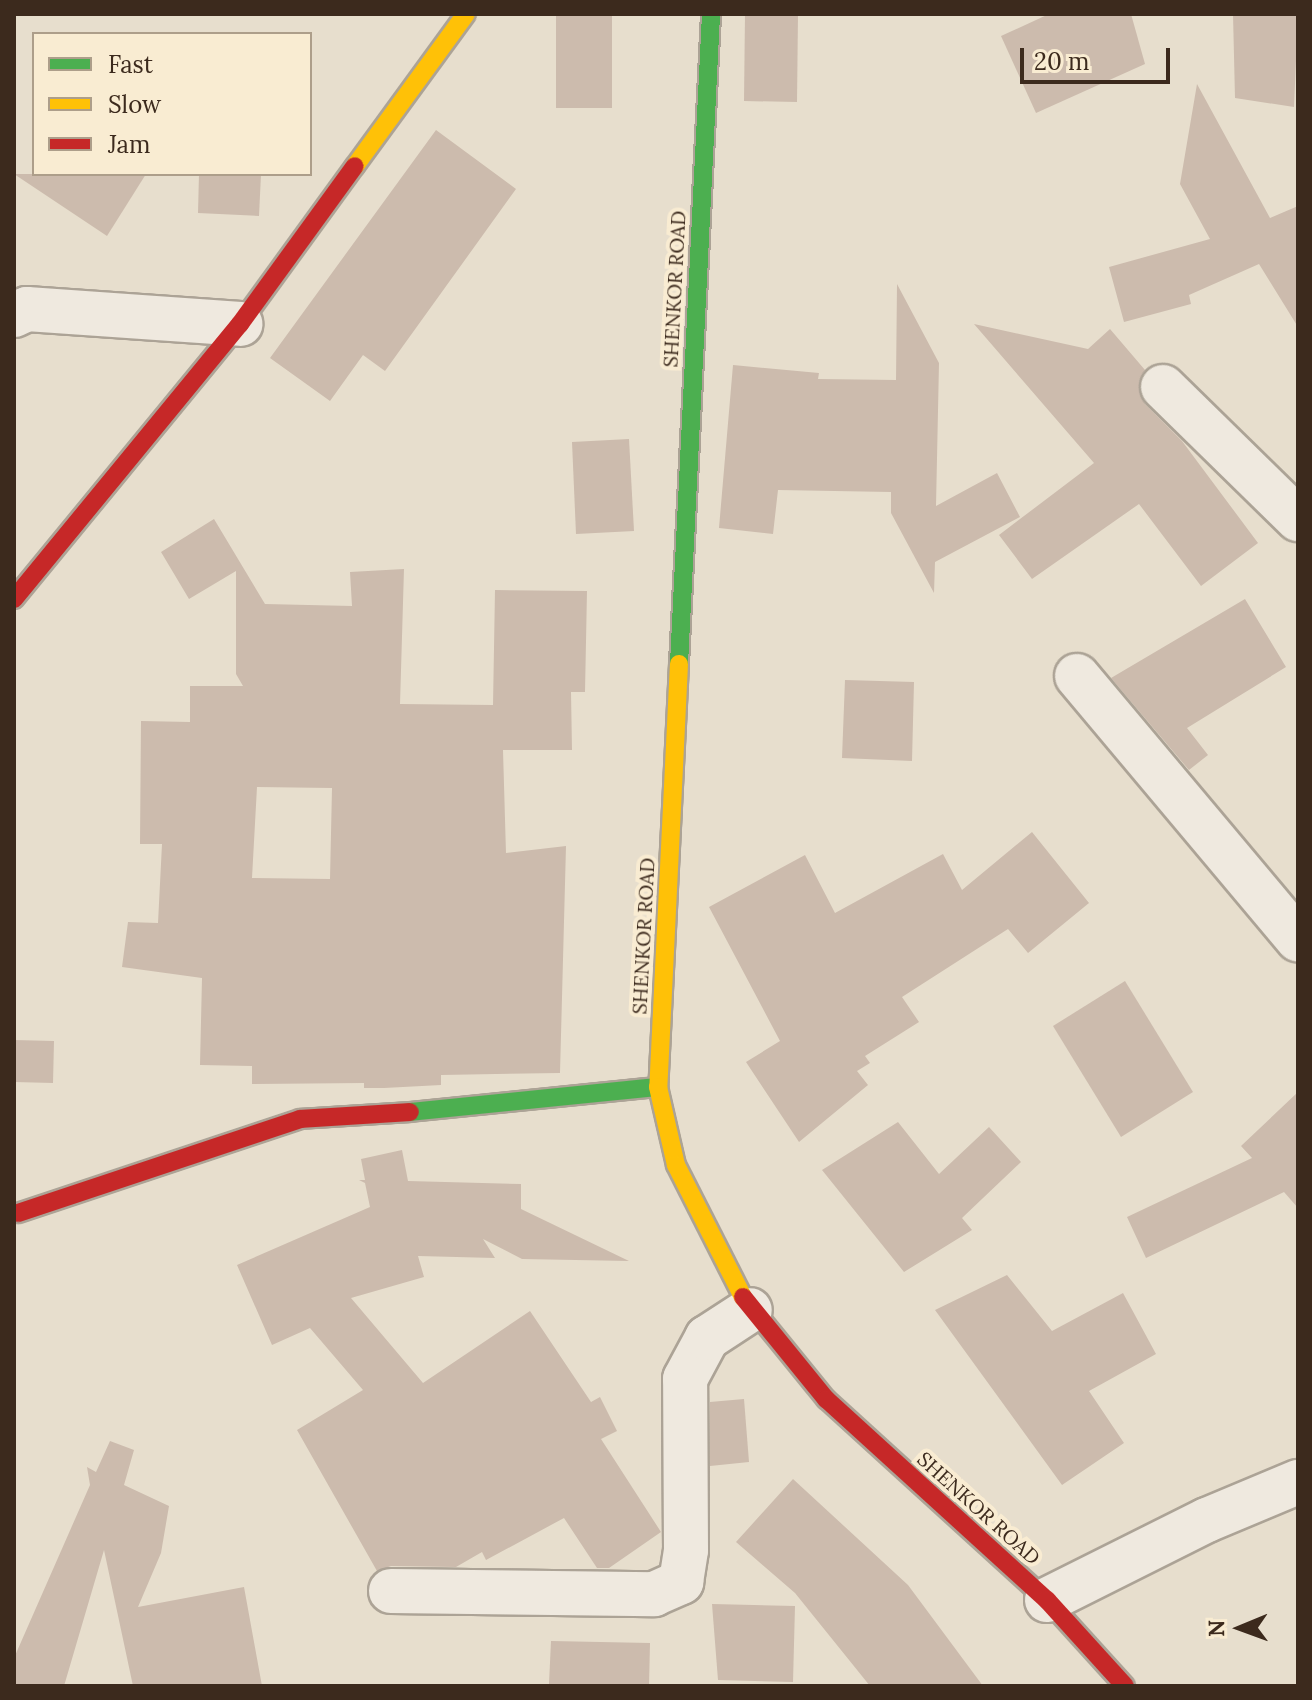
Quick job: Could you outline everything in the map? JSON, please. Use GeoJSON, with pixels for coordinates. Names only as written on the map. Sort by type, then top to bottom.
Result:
{"type":"FeatureCollection","features":[{"type":"Feature","properties":{"kind":"main road"},"geometry":{"type":"LineString","coordinates":[[14,599],[240,324],[466,14]]}},
{"type":"Feature","properties":{"kind":"main road","name":"SHENKOR ROAD"},"geometry":{"type":"LineString","coordinates":[[711,14],[658,1087],[676,1165],[750,1310],[826,1399],[1047,1600],[1125,1686]]}},
{"type":"Feature","properties":{"kind":"main road"},"geometry":{"type":"LineString","coordinates":[[18,1213],[300,1119],[658,1087]]}},
{"type":"Feature","properties":{"kind":"street"},"geometry":{"type":"LineString","coordinates":[[18,306],[240,324]]}},
{"type":"Feature","properties":{"kind":"street"},"geometry":{"type":"LineString","coordinates":[[1163,387],[1298,519]]}},
{"type":"Feature","properties":{"kind":"street"},"geometry":{"type":"LineString","coordinates":[[1077,676],[1298,939]]}},
{"type":"Feature","properties":{"kind":"street"},"geometry":{"type":"LineString","coordinates":[[391,1591],[654,1594],[681,1582],[686,1550],[685,1379],[707,1338],[750,1310]]}},
{"type":"Feature","properties":{"kind":"street"},"geometry":{"type":"LineString","coordinates":[[1047,1600],[1207,1520],[1298,1482]]}},
{"type":"Feature","properties":{"kind":"building"},"geometry":{"type":"Polygon","coordinates":[[[556,14],[612,14],[612,108],[556,108],[556,14]]]}},
{"type":"Feature","properties":{"kind":"building"},"geometry":{"type":"Polygon","coordinates":[[[745,14],[798,14],[797,102],[744,101],[745,14]]]}},
{"type":"Feature","properties":{"kind":"building"},"geometry":{"type":"Polygon","coordinates":[[[1049,14],[1131,14],[1145,64],[1036,113],[1001,36],[1049,14]]]}},
{"type":"Feature","properties":{"kind":"building"},"geometry":{"type":"Polygon","coordinates":[[[1233,14],[1298,14],[1294,107],[1235,98],[1233,14]]]}},
{"type":"Feature","properties":{"kind":"building"},"geometry":{"type":"Polygon","coordinates":[[[1197,84],[1270,218],[1298,206],[1298,327],[1259,264],[1189,295],[1191,304],[1124,322],[1109,267],[1210,239],[1180,184],[1197,84]]]}},
{"type":"Feature","properties":{"kind":"building"},"geometry":{"type":"Polygon","coordinates":[[[436,130],[516,189],[385,371],[363,355],[330,401],[270,358],[436,130]]]}},
{"type":"Feature","properties":{"kind":"building"},"geometry":{"type":"Polygon","coordinates":[[[14,174],[145,176],[107,236],[14,174]]]}},
{"type":"Feature","properties":{"kind":"building"},"geometry":{"type":"Polygon","coordinates":[[[199,176],[261,176],[259,216],[198,213],[199,176]]]}},
{"type":"Feature","properties":{"kind":"building"},"geometry":{"type":"Polygon","coordinates":[[[897,284],[939,363],[936,506],[997,473],[1020,517],[935,562],[934,593],[891,513],[891,492],[778,490],[773,534],[719,528],[733,365],[819,373],[818,379],[896,380],[897,284]]]}},
{"type":"Feature","properties":{"kind":"building"},"geometry":{"type":"Polygon","coordinates":[[[974,324],[1088,349],[1110,329],[1145,370],[1139,382],[1145,404],[1182,441],[1258,543],[1201,586],[1139,504],[1032,579],[999,535],[1094,463],[974,324]]]}},
{"type":"Feature","properties":{"kind":"building"},"geometry":{"type":"Polygon","coordinates":[[[629,439],[634,531],[576,534],[572,442],[629,439]]]}},
{"type":"Feature","properties":{"kind":"building"},"geometry":{"type":"Polygon","coordinates":[[[214,519],[265,604],[352,606],[350,572],[404,569],[400,704],[493,705],[495,590],[587,591],[585,692],[571,692],[572,750],[503,750],[506,853],[566,846],[560,1073],[441,1075],[441,1085],[384,1088],[364,1088],[364,1083],[252,1084],[252,1066],[200,1065],[202,978],[122,967],[128,922],[158,923],[162,844],[140,844],[141,721],[190,722],[190,686],[243,686],[236,674],[236,571],[189,599],[161,552],[214,519]],[[257,787],[252,878],[330,879],[332,788],[257,787]]]}},
{"type":"Feature","properties":{"kind":"building"},"geometry":{"type":"Polygon","coordinates":[[[1245,599],[1286,667],[1187,728],[1208,755],[1189,770],[1111,678],[1245,599]]]}},
{"type":"Feature","properties":{"kind":"building"},"geometry":{"type":"Polygon","coordinates":[[[845,680],[914,682],[912,761],[842,758],[845,680]]]}},
{"type":"Feature","properties":{"kind":"building"},"geometry":{"type":"Polygon","coordinates":[[[1032,832],[1089,903],[1028,953],[1008,929],[902,997],[919,1022],[865,1056],[870,1063],[857,1071],[868,1085],[799,1142],[746,1062],[780,1041],[709,907],[805,855],[835,913],[943,854],[962,890],[1032,832]]]}},
{"type":"Feature","properties":{"kind":"building"},"geometry":{"type":"Polygon","coordinates":[[[1125,981],[1193,1092],[1121,1137],[1053,1026],[1125,981]]]}},
{"type":"Feature","properties":{"kind":"building"},"geometry":{"type":"Polygon","coordinates":[[[14,1040],[54,1041],[53,1083],[14,1082],[14,1040]]]}},
{"type":"Feature","properties":{"kind":"building"},"geometry":{"type":"Polygon","coordinates":[[[1298,1092],[1298,1208],[1284,1192],[1146,1258],[1127,1217],[1252,1158],[1241,1146],[1298,1092]]]}},
{"type":"Feature","properties":{"kind":"building"},"geometry":{"type":"Polygon","coordinates":[[[898,1122],[939,1174],[989,1127],[1021,1162],[962,1218],[972,1230],[904,1272],[822,1170],[898,1122]]]}},
{"type":"Feature","properties":{"kind":"building"},"geometry":{"type":"Polygon","coordinates":[[[402,1150],[408,1181],[521,1184],[521,1209],[629,1261],[522,1259],[483,1239],[495,1258],[418,1256],[424,1277],[351,1298],[423,1383],[530,1311],[591,1402],[600,1397],[617,1431],[601,1439],[661,1532],[609,1568],[597,1568],[564,1518],[486,1560],[482,1552],[456,1567],[391,1566],[377,1571],[297,1430],[363,1390],[310,1328],[272,1345],[237,1265],[370,1207],[365,1183],[359,1180],[365,1180],[361,1159],[402,1150]]]}},
{"type":"Feature","properties":{"kind":"building"},"geometry":{"type":"Polygon","coordinates":[[[1007,1275],[1052,1331],[1123,1293],[1156,1354],[1089,1391],[1124,1443],[1062,1485],[935,1310],[1007,1275]]]}},
{"type":"Feature","properties":{"kind":"building"},"geometry":{"type":"Polygon","coordinates":[[[744,1399],[749,1462],[710,1466],[710,1402],[744,1399]]]}},
{"type":"Feature","properties":{"kind":"building"},"geometry":{"type":"Polygon","coordinates":[[[110,1441],[134,1450],[124,1485],[169,1506],[161,1553],[138,1607],[244,1587],[262,1686],[133,1686],[104,1550],[64,1686],[14,1686],[14,1658],[90,1485],[87,1467],[96,1472],[110,1441]]]}},
{"type":"Feature","properties":{"kind":"building"},"geometry":{"type":"Polygon","coordinates":[[[793,1479],[908,1585],[983,1686],[870,1686],[795,1593],[736,1542],[793,1479]]]}},
{"type":"Feature","properties":{"kind":"building"},"geometry":{"type":"Polygon","coordinates":[[[712,1604],[795,1606],[793,1682],[718,1680],[712,1604]]]}},
{"type":"Feature","properties":{"kind":"building"},"geometry":{"type":"Polygon","coordinates":[[[551,1641],[650,1643],[649,1686],[549,1684],[551,1641]]]}},
{"type":"Feature","properties":{"kind":"traffic: fast"},"geometry":{"type":"LineString","coordinates":[[679,664],[711,14]]}},
{"type":"Feature","properties":{"kind":"traffic: fast"},"geometry":{"type":"LineString","coordinates":[[410,1112],[658,1087]]}},
{"type":"Feature","properties":{"kind":"traffic: slow"},"geometry":{"type":"LineString","coordinates":[[355,166],[466,14]]}},
{"type":"Feature","properties":{"kind":"traffic: slow"},"geometry":{"type":"LineString","coordinates":[[679,664],[658,1087],[676,1165],[743,1297]]}},
{"type":"Feature","properties":{"kind":"traffic: jam"},"geometry":{"type":"LineString","coordinates":[[14,599],[240,324],[355,166]]}},
{"type":"Feature","properties":{"kind":"traffic: jam"},"geometry":{"type":"LineString","coordinates":[[18,1213],[300,1119],[410,1112]]}},
{"type":"Feature","properties":{"kind":"traffic: jam"},"geometry":{"type":"LineString","coordinates":[[743,1297],[826,1399],[1047,1600],[1125,1686]]}}]}
